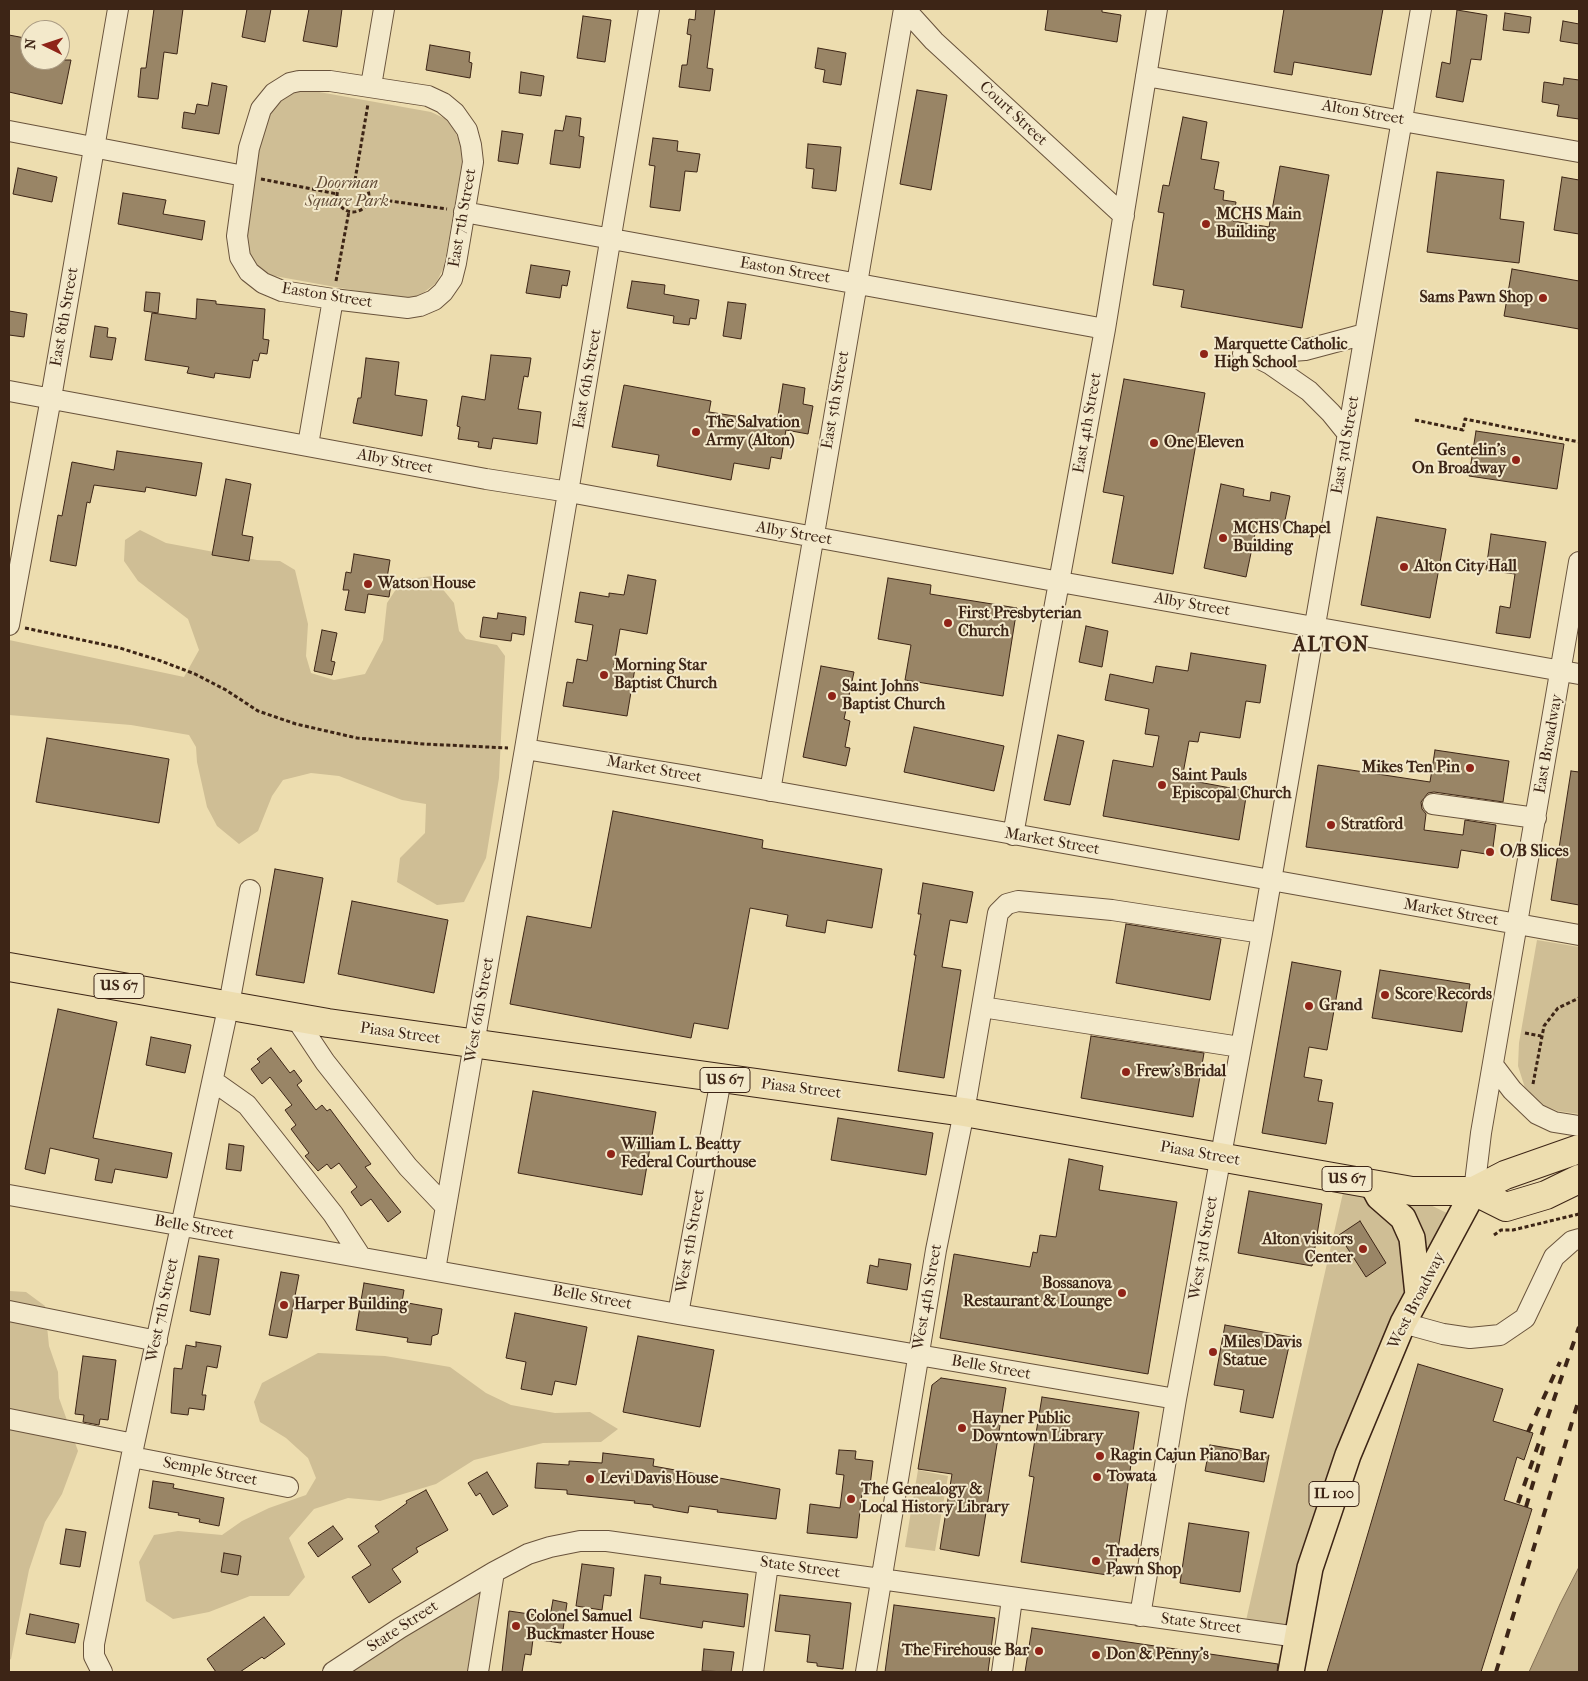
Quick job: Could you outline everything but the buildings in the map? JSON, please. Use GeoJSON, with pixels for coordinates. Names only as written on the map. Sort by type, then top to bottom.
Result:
{"type":"FeatureCollection","features":[{"type":"Feature","properties":{"kind":"highway","name":"Piasa Street"},"geometry":{"type":"LineString","coordinates":[[9,967],[295,1017],[474,1045],[868,1097],[964,1112],[1412,1191],[1474,1192]]}},
{"type":"Feature","properties":{"kind":"highway"},"geometry":{"type":"LineString","coordinates":[[1474,1192],[1504,1175],[1579,1149]]}},
{"type":"Feature","properties":{"kind":"highway","name":"US 67"},"geometry":{"type":"LineString","coordinates":[[1474,1192],[1506,1206],[1546,1195],[1579,1179]]}},
{"type":"Feature","properties":{"kind":"main road"},"geometry":{"type":"LineString","coordinates":[[1372,1184],[1379,1197],[1403,1218],[1412,1238],[1418,1295]]}},
{"type":"Feature","properties":{"kind":"main road","name":"West Broadway"},"geometry":{"type":"LineString","coordinates":[[1292,1672],[1310,1568],[1348,1455],[1403,1323],[1474,1192]]}},
{"type":"Feature","properties":{"kind":"street","name":"East 8th Street"},"geometry":{"type":"LineString","coordinates":[[9,625],[51,398],[118,9]]}},
{"type":"Feature","properties":{"kind":"street"},"geometry":{"type":"LineString","coordinates":[[9,131],[244,176],[249,148],[261,109],[282,87],[290,83],[310,80],[370,86],[384,9]]}},
{"type":"Feature","properties":{"kind":"street","name":"East 6th Street"},"geometry":{"type":"LineString","coordinates":[[525,749],[612,239],[649,9]]}},
{"type":"Feature","properties":{"kind":"street","name":"Court Street"},"geometry":{"type":"LineString","coordinates":[[905,9],[934,41],[1124,216]]}},
{"type":"Feature","properties":{"kind":"street","name":"East 5th Street"},"geometry":{"type":"LineString","coordinates":[[770,791],[856,284],[905,9]]}},
{"type":"Feature","properties":{"kind":"street","name":"East 4th Street"},"geometry":{"type":"LineString","coordinates":[[1013,835],[1105,329],[1157,9]]}},
{"type":"Feature","properties":{"kind":"street","name":"East 3rd Street"},"geometry":{"type":"LineString","coordinates":[[1271,880],[1421,9]]}},
{"type":"Feature","properties":{"kind":"street","name":"Alton Street"},"geometry":{"type":"LineString","coordinates":[[1146,76],[1402,119],[1579,152]]}},
{"type":"Feature","properties":{"kind":"street","name":"East 7th Street"},"geometry":{"type":"LineString","coordinates":[[370,86],[428,96],[443,103],[456,113],[466,130],[473,162],[456,263],[452,279],[443,292]]}},
{"type":"Feature","properties":{"kind":"street","name":"Easton Street"},"geometry":{"type":"LineString","coordinates":[[244,176],[238,248],[240,257],[255,278],[282,291],[408,308],[420,306],[434,300],[443,292]]}},
{"type":"Feature","properties":{"kind":"street","name":"Easton Street"},"geometry":{"type":"LineString","coordinates":[[464,212],[1105,329]]}},
{"type":"Feature","properties":{"kind":"street"},"geometry":{"type":"LineString","coordinates":[[308,445],[333,299]]}},
{"type":"Feature","properties":{"kind":"street"},"geometry":{"type":"LineString","coordinates":[[1348,434],[1331,413],[1309,391],[1270,364],[1256,357],[1243,354],[1305,350],[1365,334]]}},
{"type":"Feature","properties":{"kind":"street","name":"Alby Street"},"geometry":{"type":"LineString","coordinates":[[9,391],[486,479],[569,492],[1060,582],[1570,672]]}},
{"type":"Feature","properties":{"kind":"street","name":"East Broadway"},"geometry":{"type":"LineString","coordinates":[[1518,925],[1536,818],[1570,672],[1579,562]]}},
{"type":"Feature","properties":{"kind":"street","name":"Market Street"},"geometry":{"type":"LineString","coordinates":[[525,749],[1579,935]]}},
{"type":"Feature","properties":{"kind":"street","name":"West 6th Street"},"geometry":{"type":"LineString","coordinates":[[435,1270],[525,749]]}},
{"type":"Feature","properties":{"kind":"street"},"geometry":{"type":"LineString","coordinates":[[1433,804],[1536,818]]}},
{"type":"Feature","properties":{"kind":"street","name":"West 3rd Street"},"geometry":{"type":"LineString","coordinates":[[1140,1616],[1176,1399],[1271,880]]}},
{"type":"Feature","properties":{"kind":"street","name":"West 7th Street"},"geometry":{"type":"LineString","coordinates":[[102,1672],[94,1656],[94,1644],[133,1451],[213,1081],[250,890]]}},
{"type":"Feature","properties":{"kind":"street","name":"West 4th Street"},"geometry":{"type":"LineString","coordinates":[[866,1672],[918,1356],[964,1112],[995,922],[1002,907],[1018,901],[1112,910],[1262,933]]}},
{"type":"Feature","properties":{"kind":"street","name":"West Broadway"},"geometry":{"type":"LineString","coordinates":[[1474,1192],[1493,1065],[1518,925]]}},
{"type":"Feature","properties":{"kind":"street"},"geometry":{"type":"LineString","coordinates":[[982,1007],[1240,1047]]}},
{"type":"Feature","properties":{"kind":"street"},"geometry":{"type":"LineString","coordinates":[[295,1017],[325,1062],[408,1167],[446,1207]]}},
{"type":"Feature","properties":{"kind":"street"},"geometry":{"type":"LineString","coordinates":[[1493,1065],[1512,1090],[1537,1114],[1554,1122],[1579,1126]]}},
{"type":"Feature","properties":{"kind":"street","name":"West 5th Street"},"geometry":{"type":"LineString","coordinates":[[678,1314],[721,1079]]}},
{"type":"Feature","properties":{"kind":"street"},"geometry":{"type":"LineString","coordinates":[[213,1081],[247,1105],[333,1214],[361,1257]]}},
{"type":"Feature","properties":{"kind":"street","name":"Belle Street"},"geometry":{"type":"LineString","coordinates":[[9,1195],[918,1356],[1176,1399]]}},
{"type":"Feature","properties":{"kind":"street"},"geometry":{"type":"LineString","coordinates":[[1403,1323],[1443,1334],[1470,1338],[1500,1335],[1525,1318],[1554,1257],[1572,1241],[1579,1239]]}},
{"type":"Feature","properties":{"kind":"street"},"geometry":{"type":"LineString","coordinates":[[9,1311],[157,1341]]}},
{"type":"Feature","properties":{"kind":"street","name":"Semple Street"},"geometry":{"type":"LineString","coordinates":[[9,1419],[288,1488]]}},
{"type":"Feature","properties":{"kind":"street","name":"State Street"},"geometry":{"type":"LineString","coordinates":[[334,1672],[400,1628],[494,1572],[528,1554],[580,1541],[607,1541],[1012,1599],[1298,1637]]}},
{"type":"Feature","properties":{"kind":"street"},"geometry":{"type":"LineString","coordinates":[[753,1672],[768,1564]]}},
{"type":"Feature","properties":{"kind":"street"},"geometry":{"type":"LineString","coordinates":[[478,1672],[494,1572]]}},
{"type":"Feature","properties":{"kind":"street"},"geometry":{"type":"LineString","coordinates":[[1002,1672],[1012,1599]]}},
{"type":"Feature","properties":{"kind":"path"},"geometry":{"type":"LineString","coordinates":[[355,180],[370,86]]}},
{"type":"Feature","properties":{"kind":"path"},"geometry":{"type":"LineString","coordinates":[[244,176],[337,194]]}},
{"type":"Feature","properties":{"kind":"path"},"geometry":{"type":"LineString","coordinates":[[355,180],[367,188],[369,198],[361,210],[349,212],[339,204],[337,194],[341,185],[355,180]]}},
{"type":"Feature","properties":{"kind":"path"},"geometry":{"type":"LineString","coordinates":[[369,198],[464,212]]}},
{"type":"Feature","properties":{"kind":"path"},"geometry":{"type":"LineString","coordinates":[[333,299],[349,212]]}},
{"type":"Feature","properties":{"kind":"path"},"geometry":{"type":"LineString","coordinates":[[1415,420],[1462,430],[1465,420],[1579,442]]}},
{"type":"Feature","properties":{"kind":"path"},"geometry":{"type":"LineString","coordinates":[[9,625],[120,648],[161,660],[211,682],[258,711],[296,724],[357,738],[424,744],[525,749]]}},
{"type":"Feature","properties":{"kind":"path"},"geometry":{"type":"LineString","coordinates":[[1532,1090],[1544,1026],[1558,1008],[1579,998]]}},
{"type":"Feature","properties":{"kind":"path"},"geometry":{"type":"LineString","coordinates":[[1525,1033],[1541,1036]]}},
{"type":"Feature","properties":{"kind":"path"},"geometry":{"type":"LineString","coordinates":[[1494,1236],[1501,1230],[1513,1230],[1579,1214]]}},
{"type":"Feature","properties":{"kind":"green space","name":"Doorman Square Park"},"geometry":{"type":"Polygon","coordinates":[[[308,90],[431,112],[446,119],[455,131],[461,145],[462,162],[444,267],[436,283],[423,293],[407,300],[269,275],[257,269],[249,258],[243,232],[265,117],[272,105],[294,91],[308,90]]]}},
{"type":"Feature","properties":{"kind":"green space"},"geometry":{"type":"Polygon","coordinates":[[[140,530],[166,543],[257,560],[280,561],[295,570],[308,624],[306,656],[311,673],[334,680],[365,674],[383,640],[387,603],[402,580],[432,576],[454,603],[459,631],[466,639],[497,645],[505,656],[499,778],[486,858],[464,902],[437,905],[397,882],[400,858],[425,833],[426,804],[402,800],[339,776],[311,773],[283,780],[272,796],[258,831],[239,844],[217,826],[207,807],[197,762],[196,747],[189,735],[131,725],[9,715],[9,640],[184,677],[199,650],[188,619],[138,581],[124,561],[125,540],[140,530]]]}},
{"type":"Feature","properties":{"kind":"green space"},"geometry":{"type":"Polygon","coordinates":[[[1537,940],[1579,947],[1579,1114],[1558,1111],[1540,1104],[1525,1088],[1518,1066],[1519,1043],[1537,940]]]}},
{"type":"Feature","properties":{"kind":"green space"},"geometry":{"type":"Polygon","coordinates":[[[1345,1184],[1416,1198],[1453,1216],[1291,1631],[1245,1625],[1345,1184]]]}},
{"type":"Feature","properties":{"kind":"green space"},"geometry":{"type":"Polygon","coordinates":[[[9,1291],[26,1292],[45,1306],[49,1346],[58,1372],[59,1398],[78,1451],[62,1494],[45,1522],[29,1570],[11,1659],[9,1660],[9,1291]]]}},
{"type":"Feature","properties":{"kind":"green space"},"geometry":{"type":"Polygon","coordinates":[[[318,1353],[385,1356],[450,1367],[486,1393],[511,1405],[555,1413],[590,1412],[618,1429],[601,1442],[543,1443],[474,1460],[436,1484],[380,1501],[348,1498],[314,1509],[289,1538],[305,1577],[289,1596],[250,1596],[209,1612],[173,1619],[146,1601],[139,1562],[154,1535],[178,1531],[222,1535],[242,1521],[269,1508],[306,1495],[316,1478],[308,1458],[286,1438],[260,1422],[254,1402],[262,1383],[318,1353]]]}},
{"type":"Feature","properties":{"kind":"green space"},"geometry":{"type":"Polygon","coordinates":[[[918,1470],[948,1476],[935,1551],[905,1547],[918,1470]]]}},
{"type":"Feature","properties":{"kind":"green space"},"geometry":{"type":"Polygon","coordinates":[[[488,1581],[473,1672],[342,1672],[488,1581]]]}},
{"type":"Feature","properties":{"kind":"shaded area"},"geometry":{"type":"Polygon","coordinates":[[[1579,1567],[1579,1672],[1529,1672],[1560,1604],[1579,1567]]]}},
{"type":"Feature","properties":{"kind":"railway"},"geometry":{"type":"LineString","coordinates":[[1518,1503],[1579,1327]]}},
{"type":"Feature","properties":{"kind":"railway"},"geometry":{"type":"LineString","coordinates":[[1528,1432],[1560,1362]]}},
{"type":"Feature","properties":{"kind":"railway"},"geometry":{"type":"LineString","coordinates":[[1496,1672],[1579,1399]]}},
{"type":"Feature","properties":{"kind":"railway"},"geometry":{"type":"LineString","coordinates":[[1526,1507],[1546,1439]]}},
{"type":"Feature","properties":{"kind":"place","name":"MCHS Main Building"},"geometry":{"type":"Point","coordinates":[1206,224]}},
{"type":"Feature","properties":{"kind":"place","name":"Sams Pawn Shop"},"geometry":{"type":"Point","coordinates":[1543,298]}},
{"type":"Feature","properties":{"kind":"place","name":"Marquette Catholic High School"},"geometry":{"type":"Point","coordinates":[1204,354]}},
{"type":"Feature","properties":{"kind":"place","name":"The Salvation Army (Alton)"},"geometry":{"type":"Point","coordinates":[696,432]}},
{"type":"Feature","properties":{"kind":"place","name":"One Eleven"},"geometry":{"type":"Point","coordinates":[1154,443]}},
{"type":"Feature","properties":{"kind":"place","name":"Gentelin's On Broadway"},"geometry":{"type":"Point","coordinates":[1516,460]}},
{"type":"Feature","properties":{"kind":"place","name":"MCHS Chapel Building"},"geometry":{"type":"Point","coordinates":[1223,538]}},
{"type":"Feature","properties":{"kind":"place","name":"Alton City Hall"},"geometry":{"type":"Point","coordinates":[1404,567]}},
{"type":"Feature","properties":{"kind":"place","name":"Watson House"},"geometry":{"type":"Point","coordinates":[368,584]}},
{"type":"Feature","properties":{"kind":"place","name":"First Presbyterian Church"},"geometry":{"type":"Point","coordinates":[948,623]}},
{"type":"Feature","properties":{"kind":"place","name":"Morning Star Baptist Church"},"geometry":{"type":"Point","coordinates":[604,675]}},
{"type":"Feature","properties":{"kind":"place","name":"Saint Johns Baptist Church"},"geometry":{"type":"Point","coordinates":[832,696]}},
{"type":"Feature","properties":{"kind":"place","name":"Mikes Ten Pin"},"geometry":{"type":"Point","coordinates":[1470,768]}},
{"type":"Feature","properties":{"kind":"place","name":"Saint Pauls Episcopal Church"},"geometry":{"type":"Point","coordinates":[1162,785]}},
{"type":"Feature","properties":{"kind":"place","name":"Stratford"},"geometry":{"type":"Point","coordinates":[1331,825]}},
{"type":"Feature","properties":{"kind":"place","name":"O/B Slices"},"geometry":{"type":"Point","coordinates":[1490,852]}},
{"type":"Feature","properties":{"kind":"place","name":"Score Records"},"geometry":{"type":"Point","coordinates":[1385,995]}},
{"type":"Feature","properties":{"kind":"place","name":"Grand"},"geometry":{"type":"Point","coordinates":[1309,1006]}},
{"type":"Feature","properties":{"kind":"place","name":"Frew's Bridal"},"geometry":{"type":"Point","coordinates":[1126,1072]}},
{"type":"Feature","properties":{"kind":"place","name":"William L. Beatty Federal Courthouse"},"geometry":{"type":"Point","coordinates":[611,1154]}},
{"type":"Feature","properties":{"kind":"place","name":"Alton visitors Center"},"geometry":{"type":"Point","coordinates":[1363,1249]}},
{"type":"Feature","properties":{"kind":"place","name":"Bossanova Restaurant & Lounge"},"geometry":{"type":"Point","coordinates":[1122,1293]}},
{"type":"Feature","properties":{"kind":"place","name":"Harper Building"},"geometry":{"type":"Point","coordinates":[284,1305]}},
{"type":"Feature","properties":{"kind":"place","name":"Miles Davis Statue"},"geometry":{"type":"Point","coordinates":[1213,1352]}},
{"type":"Feature","properties":{"kind":"place","name":"Hayner Public Downtown Library"},"geometry":{"type":"Point","coordinates":[962,1428]}},
{"type":"Feature","properties":{"kind":"place","name":"Ragin Cajun Piano Bar"},"geometry":{"type":"Point","coordinates":[1100,1456]}},
{"type":"Feature","properties":{"kind":"place","name":"Towata"},"geometry":{"type":"Point","coordinates":[1097,1477]}},
{"type":"Feature","properties":{"kind":"place","name":"Levi Davis House"},"geometry":{"type":"Point","coordinates":[590,1479]}},
{"type":"Feature","properties":{"kind":"place","name":"The Genealogy & Local History Library"},"geometry":{"type":"Point","coordinates":[851,1499]}},
{"type":"Feature","properties":{"kind":"place","name":"Traders Pawn Shop"},"geometry":{"type":"Point","coordinates":[1096,1561]}},
{"type":"Feature","properties":{"kind":"place","name":"Colonel Samuel Buckmaster House"},"geometry":{"type":"Point","coordinates":[516,1626]}},
{"type":"Feature","properties":{"kind":"place","name":"The Firehouse Bar"},"geometry":{"type":"Point","coordinates":[1039,1651]}},
{"type":"Feature","properties":{"kind":"place","name":"Don & Penny's"},"geometry":{"type":"Point","coordinates":[1096,1655]}},
{"type":"Feature","properties":{"kind":"district","name":"ALTON"},"geometry":{"type":"Point","coordinates":[1331,646]}}]}
